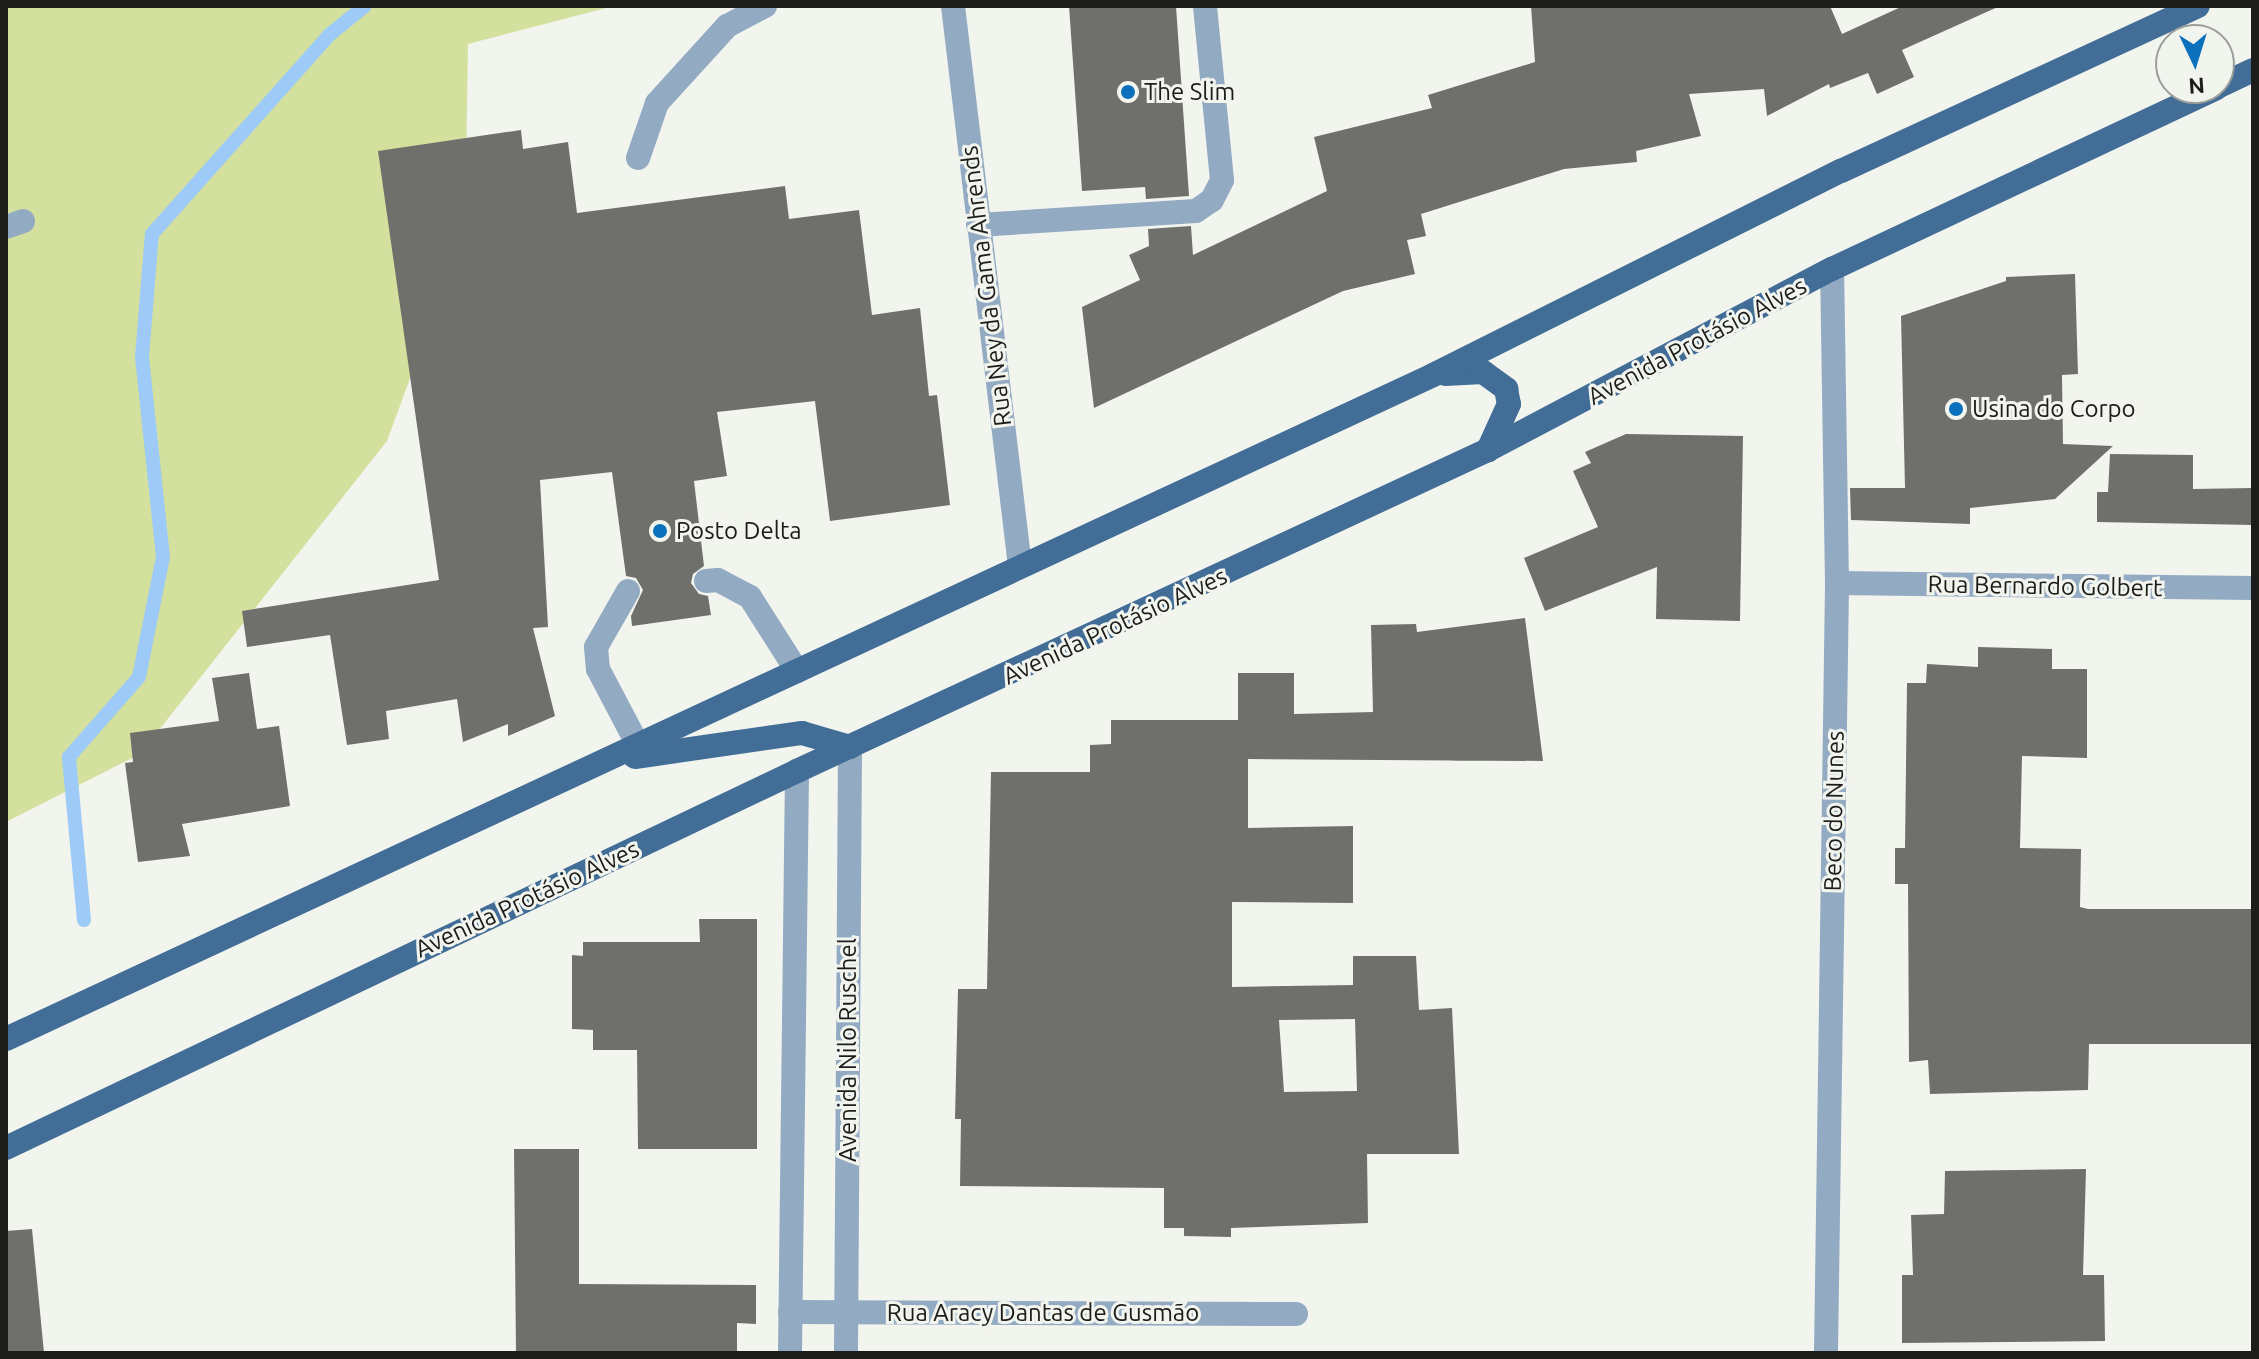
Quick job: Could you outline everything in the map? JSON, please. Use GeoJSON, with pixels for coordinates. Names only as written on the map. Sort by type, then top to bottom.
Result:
{"type":"FeatureCollection","features":[{"type":"Feature","properties":{"kind":"main road"},"geometry":{"type":"LineString","coordinates":[[6,1039],[1433,375],[1841,171],[2198,6]]}},
{"type":"Feature","properties":{"kind":"main road","name":"Avenida Protásio Alves"},"geometry":{"type":"LineString","coordinates":[[6,1148],[797,771],[1488,450],[1832,269],[2181,104]]}},
{"type":"Feature","properties":{"kind":"main road"},"geometry":{"type":"LineString","coordinates":[[1433,375],[1483,372],[1506,389],[1509,404],[1488,450]]}},
{"type":"Feature","properties":{"kind":"main road"},"geometry":{"type":"LineString","coordinates":[[608,761],[802,733],[850,747]]}},
{"type":"Feature","properties":{"kind":"street"},"geometry":{"type":"LineString","coordinates":[[638,158],[657,103],[727,26],[765,6]]}},
{"type":"Feature","properties":{"kind":"street","name":"Rua Ney da Gama Ahrends"},"geometry":{"type":"LineString","coordinates":[[953,6],[1020,566]]}},
{"type":"Feature","properties":{"kind":"street"},"geometry":{"type":"LineString","coordinates":[[978,225],[1196,211],[1212,200],[1222,180],[1205,6]]}},
{"type":"Feature","properties":{"kind":"street","name":"Beco do Nunes"},"geometry":{"type":"LineString","coordinates":[[1826,1353],[1837,583],[1832,269]]}},
{"type":"Feature","properties":{"kind":"street"},"geometry":{"type":"LineString","coordinates":[[706,581],[718,580],[750,597],[797,671]]}},
{"type":"Feature","properties":{"kind":"street","name":"Rua Bernardo Golbert"},"geometry":{"type":"LineString","coordinates":[[1837,583],[2253,588]]}},
{"type":"Feature","properties":{"kind":"street"},"geometry":{"type":"LineString","coordinates":[[628,591],[596,647],[598,669],[639,747]]}},
{"type":"Feature","properties":{"kind":"street","name":"Avenida Nilo Ruschel"},"geometry":{"type":"LineString","coordinates":[[846,1353],[850,747]]}},
{"type":"Feature","properties":{"kind":"street"},"geometry":{"type":"LineString","coordinates":[[790,1353],[797,771]]}},
{"type":"Feature","properties":{"kind":"street","name":"Rua Aracy Dantas de Gusmão"},"geometry":{"type":"LineString","coordinates":[[790,1312],[1296,1314]]}},
{"type":"Feature","properties":{"kind":"green space"},"geometry":{"type":"Polygon","coordinates":[[[6,6],[614,6],[468,44],[465,229],[387,441],[140,754],[6,822],[6,6]]]}},
{"type":"Feature","properties":{"kind":"building","name":"The Slim"},"geometry":{"type":"Polygon","coordinates":[[[1069,6],[1176,6],[1189,196],[1146,199],[1145,187],[1082,191],[1069,6]]]}},
{"type":"Feature","properties":{"kind":"building"},"geometry":{"type":"Polygon","coordinates":[[[1531,6],[1830,6],[1842,34],[1903,6],[2000,6],[1902,50],[1914,77],[1877,94],[1868,73],[1830,88],[1829,84],[1767,116],[1764,89],[1689,94],[1701,136],[1636,151],[1637,162],[1564,169],[1421,214],[1426,236],[1407,240],[1415,274],[1343,291],[1094,408],[1082,307],[1140,280],[1129,255],[1149,246],[1148,229],[1191,226],[1193,255],[1327,191],[1314,137],[1432,108],[1428,95],[1535,62],[1531,6]]]}},
{"type":"Feature","properties":{"kind":"building"},"geometry":{"type":"Polygon","coordinates":[[[521,130],[523,149],[568,142],[577,213],[785,186],[789,219],[859,210],[872,315],[920,308],[929,396],[937,395],[950,505],[830,521],[815,401],[717,412],[727,476],[694,481],[704,566],[693,574],[691,583],[699,594],[708,596],[711,615],[632,626],[631,616],[643,590],[636,578],[626,576],[612,472],[540,480],[548,627],[533,628],[555,716],[508,736],[508,724],[463,742],[457,699],[386,711],[389,739],[347,745],[330,635],[247,647],[242,611],[439,580],[378,151],[521,130]]]}},
{"type":"Feature","properties":{"kind":"building"},"geometry":{"type":"Polygon","coordinates":[[[2075,274],[2078,374],[2062,375],[2063,444],[2113,446],[2055,499],[1970,508],[1970,524],[1851,520],[1850,488],[1905,488],[1901,316],[2006,281],[2006,277],[2075,274]]]}},
{"type":"Feature","properties":{"kind":"building"},"geometry":{"type":"Polygon","coordinates":[[[1626,434],[1743,436],[1740,621],[1656,619],[1657,567],[1545,611],[1524,558],[1598,527],[1573,471],[1591,463],[1585,452],[1626,434]]]}},
{"type":"Feature","properties":{"kind":"building"},"geometry":{"type":"Polygon","coordinates":[[[2110,454],[2193,455],[2193,489],[2253,488],[2253,525],[2097,522],[2097,492],[2108,492],[2110,454]]]}},
{"type":"Feature","properties":{"kind":"building"},"geometry":{"type":"Polygon","coordinates":[[[1525,618],[1543,761],[1248,759],[1248,828],[1353,826],[1353,903],[1232,902],[1232,987],[1353,985],[1353,956],[1416,956],[1419,1010],[1452,1008],[1459,1154],[1367,1154],[1368,1223],[1231,1228],[1231,1237],[1184,1236],[1184,1228],[1164,1228],[1164,1188],[960,1186],[961,1119],[955,1119],[958,989],[987,989],[991,772],[1090,772],[1090,745],[1111,744],[1111,720],[1238,720],[1238,673],[1294,673],[1294,714],[1373,712],[1371,625],[1416,624],[1417,632],[1525,618]],[[1355,1019],[1279,1020],[1284,1092],[1357,1091],[1355,1019]]]}},
{"type":"Feature","properties":{"kind":"building"},"geometry":{"type":"Polygon","coordinates":[[[1978,647],[2052,649],[2052,669],[2087,669],[2087,758],[2022,756],[2020,848],[2081,849],[2080,907],[2253,909],[2253,1044],[2089,1044],[2088,1090],[1930,1094],[1928,1060],[1909,1062],[1908,884],[1895,884],[1895,848],[1905,848],[1907,683],[1926,683],[1927,664],[1978,667],[1978,647]]]}},
{"type":"Feature","properties":{"kind":"building"},"geometry":{"type":"Polygon","coordinates":[[[249,673],[257,729],[279,726],[290,806],[182,824],[190,856],[138,862],[125,763],[133,762],[130,733],[219,721],[212,678],[249,673]]]}},
{"type":"Feature","properties":{"kind":"building"},"geometry":{"type":"Polygon","coordinates":[[[699,919],[757,919],[757,1149],[638,1149],[637,1050],[593,1050],[593,1030],[572,1029],[572,955],[583,956],[583,942],[700,942],[699,919]]]}},
{"type":"Feature","properties":{"kind":"building"},"geometry":{"type":"Polygon","coordinates":[[[514,1149],[579,1149],[579,1284],[756,1285],[756,1324],[737,1323],[737,1353],[516,1353],[514,1149]]]}},
{"type":"Feature","properties":{"kind":"building"},"geometry":{"type":"Polygon","coordinates":[[[2086,1169],[2083,1275],[2104,1275],[2105,1341],[1902,1343],[1902,1275],[1913,1275],[1911,1215],[1944,1214],[1945,1171],[2086,1169]]]}},
{"type":"Feature","properties":{"kind":"building"},"geometry":{"type":"Polygon","coordinates":[[[32,1229],[44,1353],[6,1353],[6,1231],[32,1229]]]}},
{"type":"Feature","properties":{"kind":"waterway"},"geometry":{"type":"LineString","coordinates":[[84,920],[69,757],[139,677],[163,557],[142,357],[152,234],[329,35],[365,6]]}},
{"type":"Feature","properties":{"kind":"place","name":"The Slim"},"geometry":{"type":"Point","coordinates":[1128,92]}},
{"type":"Feature","properties":{"kind":"place","name":"Usina do Corpo"},"geometry":{"type":"Point","coordinates":[1956,409]}},
{"type":"Feature","properties":{"kind":"place","name":"Posto Delta"},"geometry":{"type":"Point","coordinates":[660,531]}}]}
